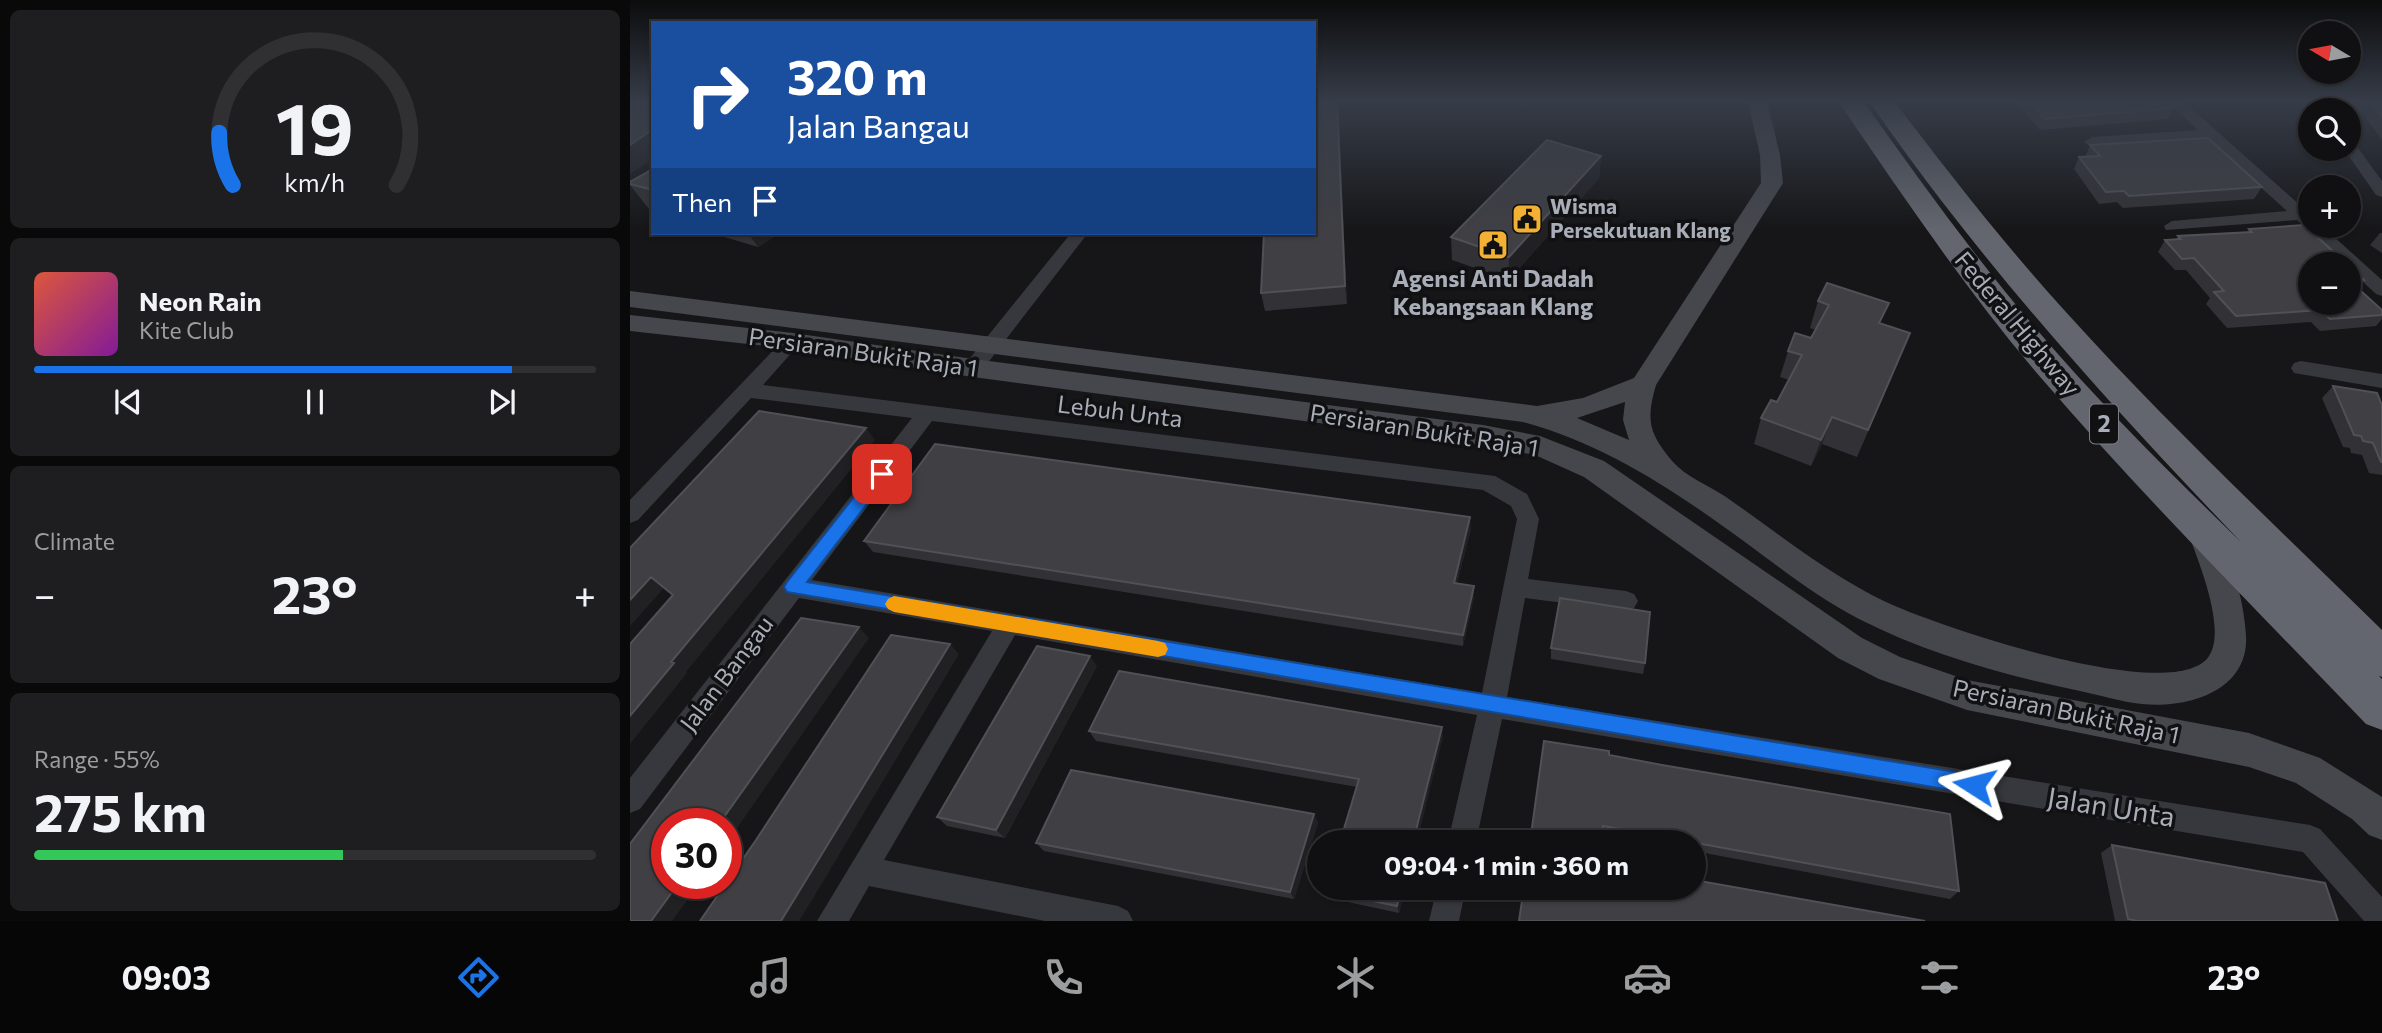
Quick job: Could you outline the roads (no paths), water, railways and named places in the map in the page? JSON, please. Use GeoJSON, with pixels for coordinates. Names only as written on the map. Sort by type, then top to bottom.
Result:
{"type":"FeatureCollection","features":[{"type":"Feature","properties":{"kind":"highway","name":"Federal Highway"},"geometry":{"type":"LineString","coordinates":[[1880,144],[1949,243],[2054,371],[2382,709]]}},
{"type":"Feature","properties":{"kind":"highway","name":"Federal Highway"},"geometry":{"type":"LineString","coordinates":[[1914,144],[1998,254],[2053,319],[2139,412],[2382,658]]}},
{"type":"Feature","properties":{"kind":"street"},"geometry":{"type":"LineString","coordinates":[[1666,473],[1643,443],[1635,419],[1643,384],[1772,183],[1767,144]]}},
{"type":"Feature","properties":{"kind":"street"},"geometry":{"type":"LineString","coordinates":[[2221,144],[2298,212]]}},
{"type":"Feature","properties":{"kind":"street"},"geometry":{"type":"LineString","coordinates":[[2360,161],[2382,192]]}},
{"type":"Feature","properties":{"kind":"street"},"geometry":{"type":"LineString","coordinates":[[2172,226],[2298,221]]}},
{"type":"Feature","properties":{"kind":"street"},"geometry":{"type":"LineString","coordinates":[[973,368],[1078,235]]}},
{"type":"Feature","properties":{"kind":"street"},"geometry":{"type":"LineString","coordinates":[[2327,238],[2378,283]]}},
{"type":"Feature","properties":{"kind":"street","name":"Persiaran Bukit Raja 1"},"geometry":{"type":"LineString","coordinates":[[630,299],[1523,412],[1580,428],[1666,473],[1871,610],[1974,652],[2142,688],[2170,691],[2204,682],[2219,671],[2228,654],[2232,631],[2228,600],[2201,525]]}},
{"type":"Feature","properties":{"kind":"street","name":"Persiaran Bukit Raja 1"},"geometry":{"type":"LineString","coordinates":[[630,323],[793,341],[973,368],[1483,435],[1540,446],[1594,469],[1850,648],[1891,669],[1967,695],[2249,750],[2307,770],[2364,806],[2382,822]]}},
{"type":"Feature","properties":{"kind":"street"},"geometry":{"type":"LineString","coordinates":[[630,514],[793,341]]}},
{"type":"Feature","properties":{"kind":"street"},"geometry":{"type":"LineString","coordinates":[[2301,368],[2382,381]]}},
{"type":"Feature","properties":{"kind":"street"},"geometry":{"type":"LineString","coordinates":[[1523,412],[1567,411],[1586,407],[1643,384]]}},
{"type":"Feature","properties":{"kind":"street","name":"Lebuh Unta"},"geometry":{"type":"LineString","coordinates":[[747,390],[1487,482],[1519,500],[1528,519],[1516,587]]}},
{"type":"Feature","properties":{"kind":"street","name":"Jalan Bangau"},"geometry":{"type":"LineString","coordinates":[[630,800],[926,414]]}},
{"type":"Feature","properties":{"kind":"street","name":"Jalan Unta"},"geometry":{"type":"LineString","coordinates":[[793,587],[1492,706],[2310,839],[2382,919]]}},
{"type":"Feature","properties":{"kind":"street"},"geometry":{"type":"LineString","coordinates":[[1465,830],[1516,587],[1626,601]]}},
{"type":"Feature","properties":{"kind":"street"},"geometry":{"type":"LineString","coordinates":[[832,921],[1009,624]]}},
{"type":"Feature","properties":{"kind":"street"},"geometry":{"type":"LineString","coordinates":[[863,870],[1118,921]]}},
{"type":"Feature","properties":{"kind":"street"},"geometry":{"type":"LineString","coordinates":[[1444,921],[1449,900]]}},
{"type":"Feature","properties":{"kind":"place","name":"Wisma Persekutuan Klang"},"geometry":{"type":"Point","coordinates":[1527,219]}},
{"type":"Feature","properties":{"kind":"place","name":"Agensi Anti Dadah Kebangsaan Klang"},"geometry":{"type":"Point","coordinates":[1493,245]}}]}
